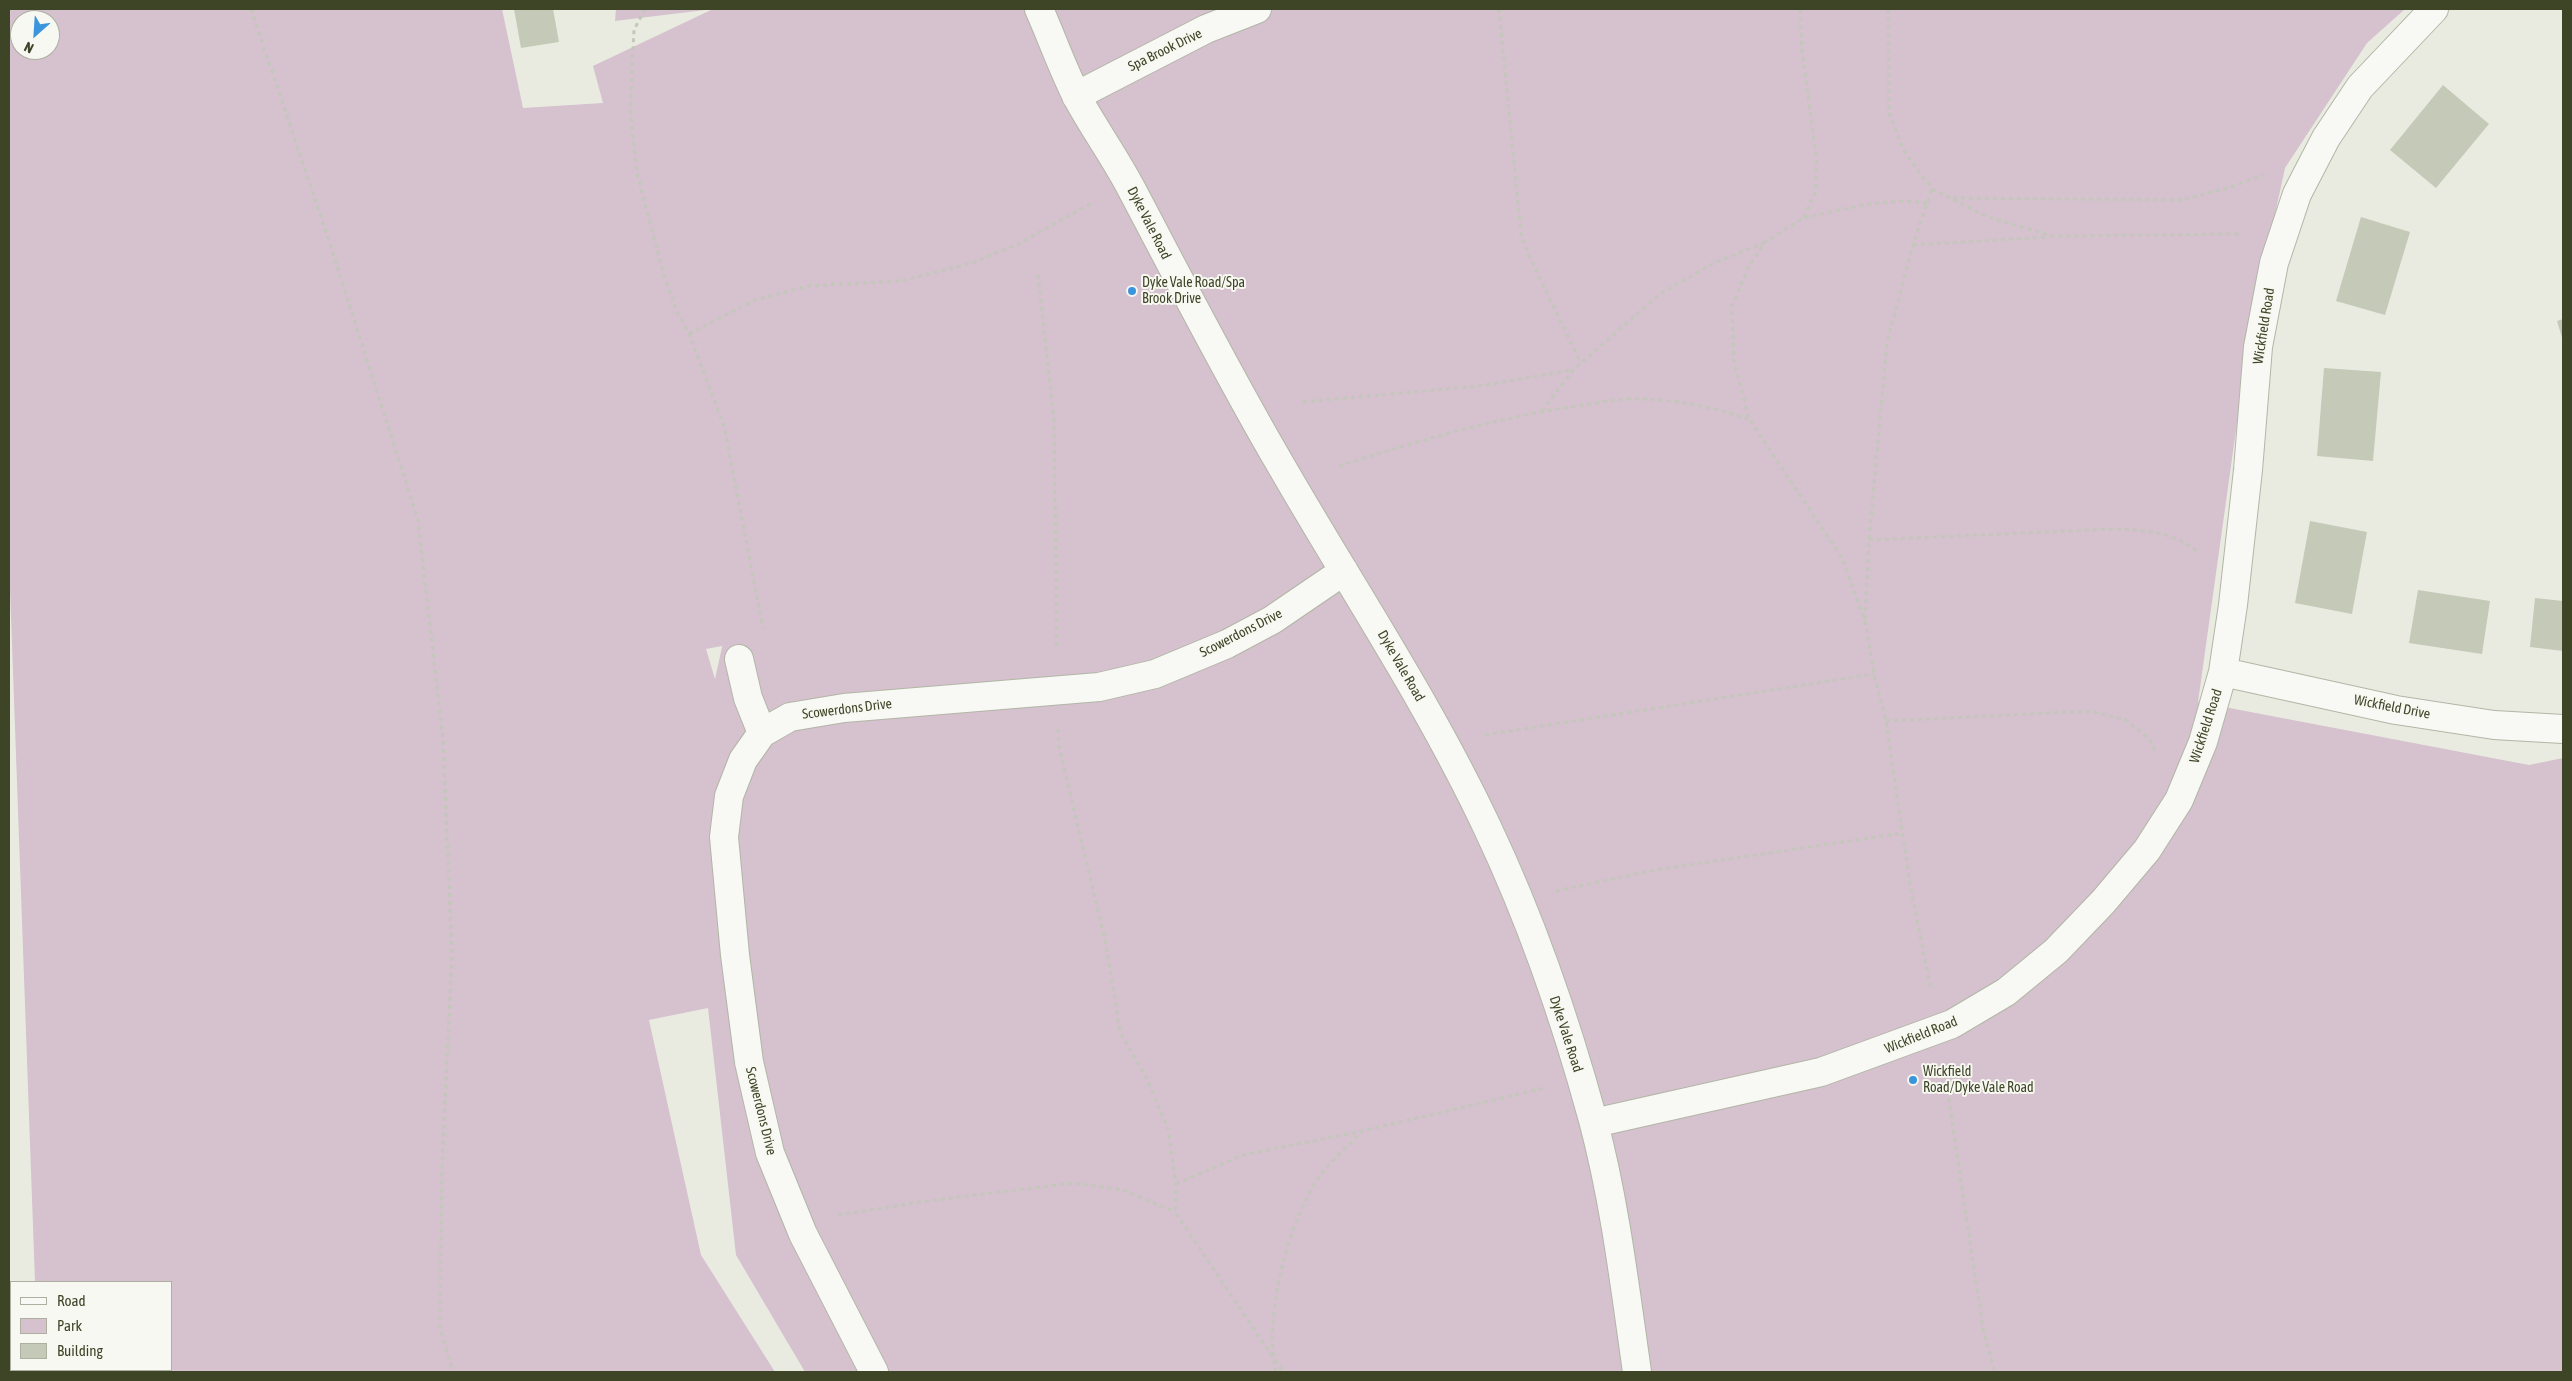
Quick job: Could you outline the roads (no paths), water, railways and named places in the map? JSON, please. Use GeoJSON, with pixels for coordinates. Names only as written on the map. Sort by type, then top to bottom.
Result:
{"type":"FeatureCollection","features":[{"type":"Feature","properties":{"kind":"street","name":"Dyke Vale Road"},"geometry":{"type":"LineString","coordinates":[[1039,9],[1076,96],[1130,187],[1186,295],[1278,461],[1444,742],[1488,828],[1519,900],[1562,1018],[1594,1123],[1621,1256],[1637,1372]]}},
{"type":"Feature","properties":{"kind":"street","name":"Spa Brook Drive"},"geometry":{"type":"LineString","coordinates":[[1076,96],[1206,30],[1257,9]]}},
{"type":"Feature","properties":{"kind":"street","name":"Wickfield Road"},"geometry":{"type":"LineString","coordinates":[[1594,1123],[1821,1072],[1952,1024],[2006,992],[2056,951],[2103,902],[2147,850],[2179,800],[2203,742],[2223,672],[2248,470],[2258,347],[2274,263],[2297,194],[2318,153],[2360,87],[2434,9]]}},
{"type":"Feature","properties":{"kind":"street","name":"Scowerdons Drive"},"geometry":{"type":"LineString","coordinates":[[874,1372],[798,1221],[770,1153],[749,1062],[735,955],[724,837],[729,796],[743,760],[762,733],[790,717],[844,708],[1098,687],[1155,674],[1227,644],[1272,620],[1344,571]]}},
{"type":"Feature","properties":{"kind":"street"},"geometry":{"type":"LineString","coordinates":[[738,659],[748,698],[762,733]]}},
{"type":"Feature","properties":{"kind":"street","name":"Wickfield Drive"},"geometry":{"type":"LineString","coordinates":[[2223,672],[2396,710],[2494,724],[2563,729]]}},
{"type":"Feature","properties":{"kind":"place","name":"Dyke Vale Road/Spa Brook Drive"},"geometry":{"type":"Point","coordinates":[1132,291]}},
{"type":"Feature","properties":{"kind":"place","name":"Wickfield Road/Dyke Vale Road"},"geometry":{"type":"Point","coordinates":[1913,1080]}}]}
